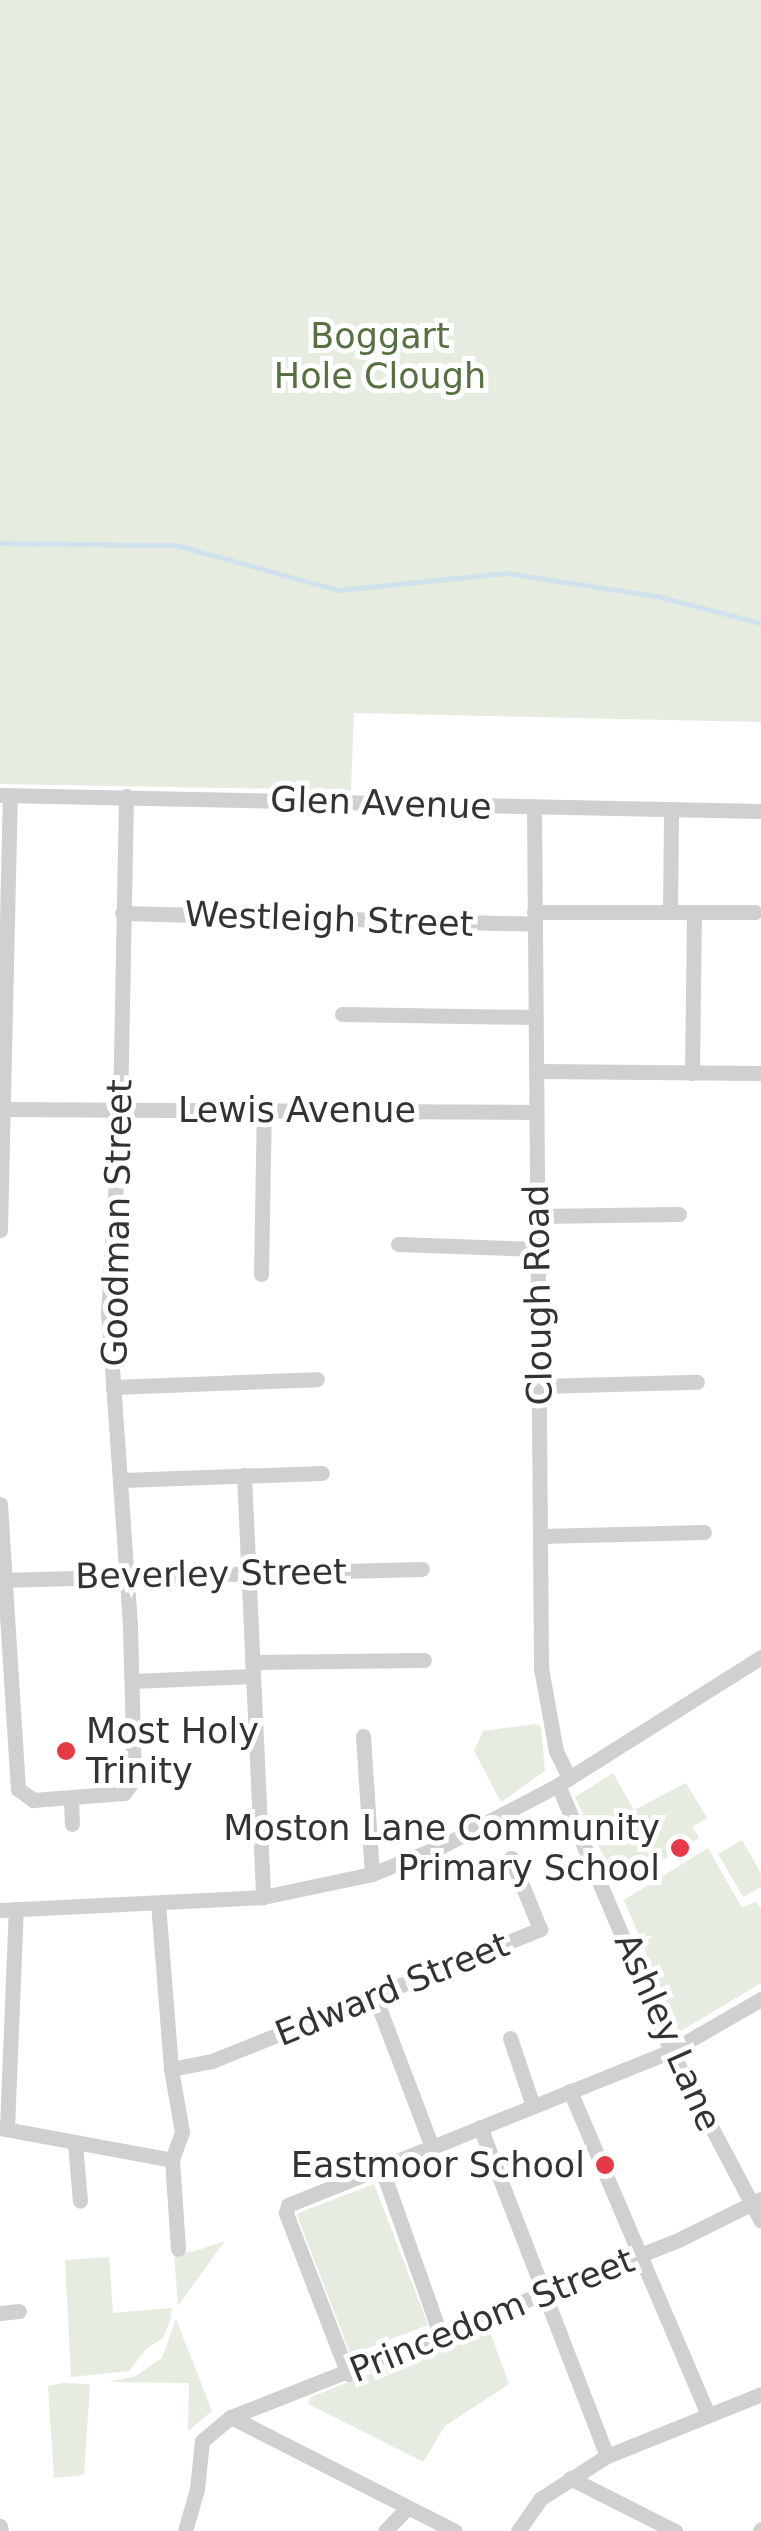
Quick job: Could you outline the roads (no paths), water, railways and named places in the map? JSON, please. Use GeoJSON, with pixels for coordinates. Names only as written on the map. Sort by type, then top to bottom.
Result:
{"type":"FeatureCollection","features":[{"type":"Feature","properties":{"kind":"street","name":"Glen Avenue"},"geometry":{"type":"LineString","coordinates":[[5,795],[761,811]]}},
{"type":"Feature","properties":{"kind":"street"},"geometry":{"type":"LineString","coordinates":[[0,1230],[5,795]]}},
{"type":"Feature","properties":{"kind":"street","name":"Goodman Street"},"geometry":{"type":"LineString","coordinates":[[71,1798],[124,1793],[134,1780],[128,1575],[108,1314],[120,1110],[126,796]]}},
{"type":"Feature","properties":{"kind":"street","name":"Clough Road"},"geometry":{"type":"LineString","coordinates":[[534,808],[541,1668],[564,1781]]}},
{"type":"Feature","properties":{"kind":"street"},"geometry":{"type":"LineString","coordinates":[[670,912],[671,810]]}},
{"type":"Feature","properties":{"kind":"street"},"geometry":{"type":"LineString","coordinates":[[692,1073],[694,912]]}},
{"type":"Feature","properties":{"kind":"street","name":"Westleigh Street"},"geometry":{"type":"LineString","coordinates":[[122,913],[535,918],[756,912]]}},
{"type":"Feature","properties":{"kind":"street"},"geometry":{"type":"LineString","coordinates":[[342,1014],[536,1017]]}},
{"type":"Feature","properties":{"kind":"street"},"geometry":{"type":"LineString","coordinates":[[536,1071],[761,1074]]}},
{"type":"Feature","properties":{"kind":"street","name":"Lewis Avenue"},"geometry":{"type":"LineString","coordinates":[[2,1109],[535,1112]]}},
{"type":"Feature","properties":{"kind":"street"},"geometry":{"type":"LineString","coordinates":[[261,1274],[264,1109]]}},
{"type":"Feature","properties":{"kind":"street"},"geometry":{"type":"LineString","coordinates":[[537,1216],[678,1214]]}},
{"type":"Feature","properties":{"kind":"street"},"geometry":{"type":"LineString","coordinates":[[398,1244],[538,1249]]}},
{"type":"Feature","properties":{"kind":"street"},"geometry":{"type":"LineString","coordinates":[[112,1386],[317,1380]]}},
{"type":"Feature","properties":{"kind":"street"},"geometry":{"type":"LineString","coordinates":[[539,1386],[697,1382]]}},
{"type":"Feature","properties":{"kind":"street"},"geometry":{"type":"LineString","coordinates":[[122,1480],[322,1472]]}},
{"type":"Feature","properties":{"kind":"street"},"geometry":{"type":"LineString","coordinates":[[244,1475],[263,1897]]}},
{"type":"Feature","properties":{"kind":"street"},"geometry":{"type":"LineString","coordinates":[[0,1504],[18,1789],[33,1800],[71,1798],[72,1824]]}},
{"type":"Feature","properties":{"kind":"street"},"geometry":{"type":"LineString","coordinates":[[540,1536],[704,1532]]}},
{"type":"Feature","properties":{"kind":"street","name":"Beverley Street"},"geometry":{"type":"LineString","coordinates":[[2,1580],[422,1569]]}},
{"type":"Feature","properties":{"kind":"street"},"geometry":{"type":"LineString","coordinates":[[172,2160],[4,2129],[8,1909],[263,1897],[372,1874],[442,1846],[564,1781],[761,1657]]}},
{"type":"Feature","properties":{"kind":"street"},"geometry":{"type":"LineString","coordinates":[[132,1681],[253,1669],[424,1660]]}},
{"type":"Feature","properties":{"kind":"street"},"geometry":{"type":"LineString","coordinates":[[363,1736],[372,1874]]}},
{"type":"Feature","properties":{"kind":"street","name":"Ashley Lane"},"geometry":{"type":"LineString","coordinates":[[564,1781],[671,2050],[756,2202],[761,2221]]}},
{"type":"Feature","properties":{"kind":"street","name":"Edward Street"},"geometry":{"type":"LineString","coordinates":[[171,2069],[212,2061],[540,1929],[511,1858]]}},
{"type":"Feature","properties":{"kind":"street"},"geometry":{"type":"LineString","coordinates":[[158,1903],[171,2069],[182,2132],[172,2160],[178,2249]]}},
{"type":"Feature","properties":{"kind":"street"},"geometry":{"type":"LineString","coordinates":[[375,1998],[432,2147]]}},
{"type":"Feature","properties":{"kind":"street"},"geometry":{"type":"LineString","coordinates":[[348,2374],[286,2214],[288,2204],[671,2050],[761,1999]]}},
{"type":"Feature","properties":{"kind":"street"},"geometry":{"type":"LineString","coordinates":[[510,2038],[534,2106]]}},
{"type":"Feature","properties":{"kind":"street"},"geometry":{"type":"LineString","coordinates":[[570,2091],[708,2415]]}},
{"type":"Feature","properties":{"kind":"street"},"geometry":{"type":"LineString","coordinates":[[480,2127],[607,2456]]}},
{"type":"Feature","properties":{"kind":"street"},"geometry":{"type":"LineString","coordinates":[[76,2142],[80,2201]]}},
{"type":"Feature","properties":{"kind":"street"},"geometry":{"type":"LineString","coordinates":[[381,2167],[440,2336]]}},
{"type":"Feature","properties":{"kind":"street","name":"Princedom Street"},"geometry":{"type":"LineString","coordinates":[[231,2417],[544,2295],[756,2202]]}},
{"type":"Feature","properties":{"kind":"street"},"geometry":{"type":"LineString","coordinates":[[0,2313],[19,2311]]}},
{"type":"Feature","properties":{"kind":"street"},"geometry":{"type":"LineString","coordinates":[[518,2531],[540,2498],[607,2456],[761,2394]]}},
{"type":"Feature","properties":{"kind":"street"},"geometry":{"type":"LineString","coordinates":[[185,2531],[202,2441],[231,2417],[455,2531]]}},
{"type":"Feature","properties":{"kind":"street"},"geometry":{"type":"LineString","coordinates":[[570,2478],[675,2531]]}},
{"type":"Feature","properties":{"kind":"street"},"geometry":{"type":"LineString","coordinates":[[385,2531],[408,2507]]}},
{"type":"Feature","properties":{"kind":"waterway"},"geometry":{"type":"LineString","coordinates":[[0,543],[176,545],[338,590],[506,573],[657,596],[761,623]]}},
{"type":"Feature","properties":{"kind":"place","name":"Most Holy Trinity"},"geometry":{"type":"Point","coordinates":[66,1751]}},
{"type":"Feature","properties":{"kind":"place","name":"Moston Lane Community Primary School"},"geometry":{"type":"Point","coordinates":[680,1848]}},
{"type":"Feature","properties":{"kind":"place","name":"Eastmoor School"},"geometry":{"type":"Point","coordinates":[605,2165]}},
{"type":"Feature","properties":{"kind":"park label","name":"Boggart Hole Clough"},"geometry":{"type":"Point","coordinates":[380,356]}}]}
